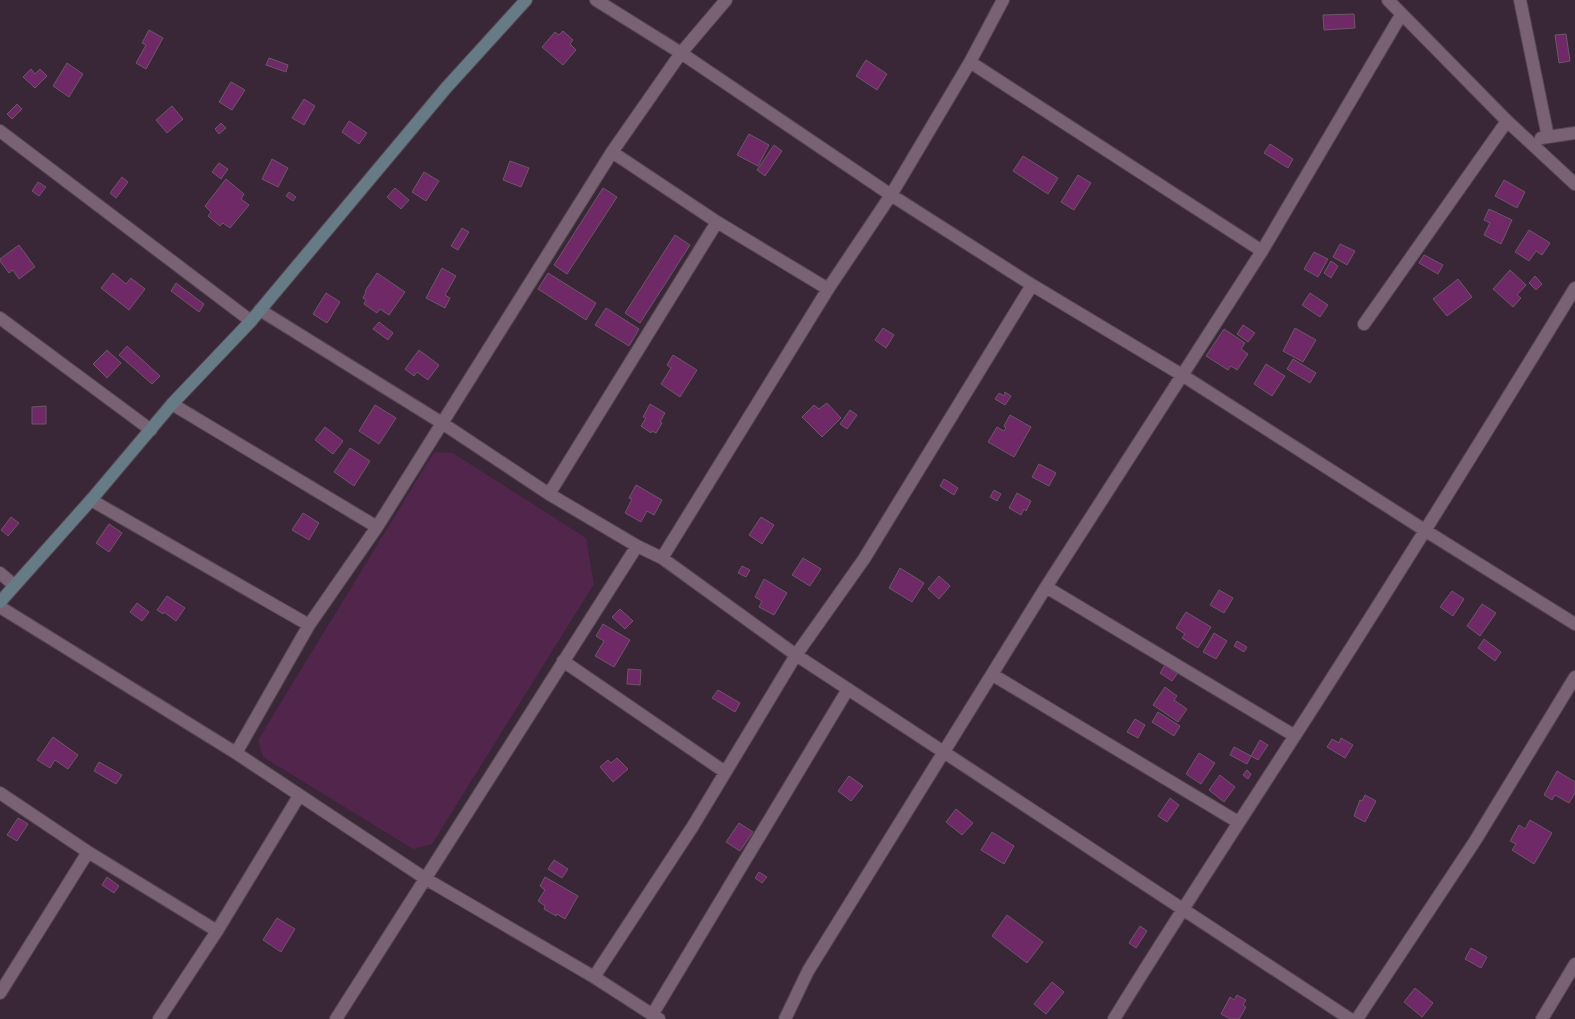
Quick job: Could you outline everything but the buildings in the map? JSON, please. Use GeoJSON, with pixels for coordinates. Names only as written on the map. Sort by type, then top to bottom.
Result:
{"type":"FeatureCollection","features":[{"type":"Feature","properties":{"kind":"street"},"geometry":{"type":"LineString","coordinates":[[0,602],[91,500],[172,404],[251,321],[446,88],[526,0]]}},
{"type":"Feature","properties":{"kind":"street"},"geometry":{"type":"LineString","coordinates":[[596,0],[681,53],[891,195],[1032,285],[1182,375],[1575,624]]}},
{"type":"Feature","properties":{"kind":"street"},"geometry":{"type":"LineString","coordinates":[[236,753],[309,626],[377,527],[612,152],[681,53],[726,0]]}},
{"type":"Feature","properties":{"kind":"street"},"geometry":{"type":"LineString","coordinates":[[662,558],[828,289],[891,195],[970,62],[1003,0]]}},
{"type":"Feature","properties":{"kind":"street"},"geometry":{"type":"LineString","coordinates":[[1388,0],[1401,15],[1507,121],[1575,184]]}},
{"type":"Feature","properties":{"kind":"street"},"geometry":{"type":"LineString","coordinates":[[1520,0],[1548,137]]}},
{"type":"Feature","properties":{"kind":"street"},"geometry":{"type":"LineString","coordinates":[[786,1019],[808,971],[993,675],[1046,586],[1262,251],[1401,15]]}},
{"type":"Feature","properties":{"kind":"street"},"geometry":{"type":"LineString","coordinates":[[970,62],[1262,251]]}},
{"type":"Feature","properties":{"kind":"street"},"geometry":{"type":"LineString","coordinates":[[1364,324],[1507,121]]}},
{"type":"Feature","properties":{"kind":"street"},"geometry":{"type":"LineString","coordinates":[[0,131],[251,321]]}},
{"type":"Feature","properties":{"kind":"street"},"geometry":{"type":"LineString","coordinates":[[1528,140],[1575,133]]}},
{"type":"Feature","properties":{"kind":"street"},"geometry":{"type":"LineString","coordinates":[[612,152],[717,222],[828,289]]}},
{"type":"Feature","properties":{"kind":"street"},"geometry":{"type":"LineString","coordinates":[[549,494],[717,222]]}},
{"type":"Feature","properties":{"kind":"street"},"geometry":{"type":"LineString","coordinates":[[594,977],[688,833],[796,655],[864,559],[1032,285]]}},
{"type":"Feature","properties":{"kind":"street"},"geometry":{"type":"LineString","coordinates":[[1114,1019],[1182,909],[1426,531],[1575,288]]}},
{"type":"Feature","properties":{"kind":"street"},"geometry":{"type":"LineString","coordinates":[[260,310],[442,423],[549,494],[637,546],[662,558],[796,655],[1350,1019]]}},
{"type":"Feature","properties":{"kind":"street"},"geometry":{"type":"LineString","coordinates":[[0,318],[151,430]]}},
{"type":"Feature","properties":{"kind":"street"},"geometry":{"type":"LineString","coordinates":[[172,404],[377,527]]}},
{"type":"Feature","properties":{"kind":"street"},"geometry":{"type":"LineString","coordinates":[[91,500],[309,626]]}},
{"type":"Feature","properties":{"kind":"street"},"geometry":{"type":"LineString","coordinates":[[336,1019],[637,546]]}},
{"type":"Feature","properties":{"kind":"street"},"geometry":{"type":"LineString","coordinates":[[0,573],[14,585]]}},
{"type":"Feature","properties":{"kind":"street"},"geometry":{"type":"LineString","coordinates":[[1046,586],[1295,736]]}},
{"type":"Feature","properties":{"kind":"street"},"geometry":{"type":"LineString","coordinates":[[0,607],[236,753],[426,879],[594,977],[656,1017],[848,689]]}},
{"type":"Feature","properties":{"kind":"street"},"geometry":{"type":"LineString","coordinates":[[564,661],[725,772]]}},
{"type":"Feature","properties":{"kind":"street"},"geometry":{"type":"LineString","coordinates":[[993,675],[1238,822]]}},
{"type":"Feature","properties":{"kind":"street"},"geometry":{"type":"LineString","coordinates":[[1357,1019],[1475,841],[1575,677]]}},
{"type":"Feature","properties":{"kind":"street"},"geometry":{"type":"LineString","coordinates":[[0,793],[88,852],[217,931]]}},
{"type":"Feature","properties":{"kind":"street"},"geometry":{"type":"LineString","coordinates":[[160,1019],[217,931],[299,796]]}},
{"type":"Feature","properties":{"kind":"street"},"geometry":{"type":"LineString","coordinates":[[0,993],[88,852]]}},
{"type":"Feature","properties":{"kind":"street"},"geometry":{"type":"LineString","coordinates":[[1542,1019],[1575,964]]}},
{"type":"Feature","properties":{"kind":"shaded area"},"geometry":{"type":"Polygon","coordinates":[[[434,452],[453,453],[586,538],[594,584],[432,844],[413,849],[263,757],[258,740],[434,452]]]}}]}
